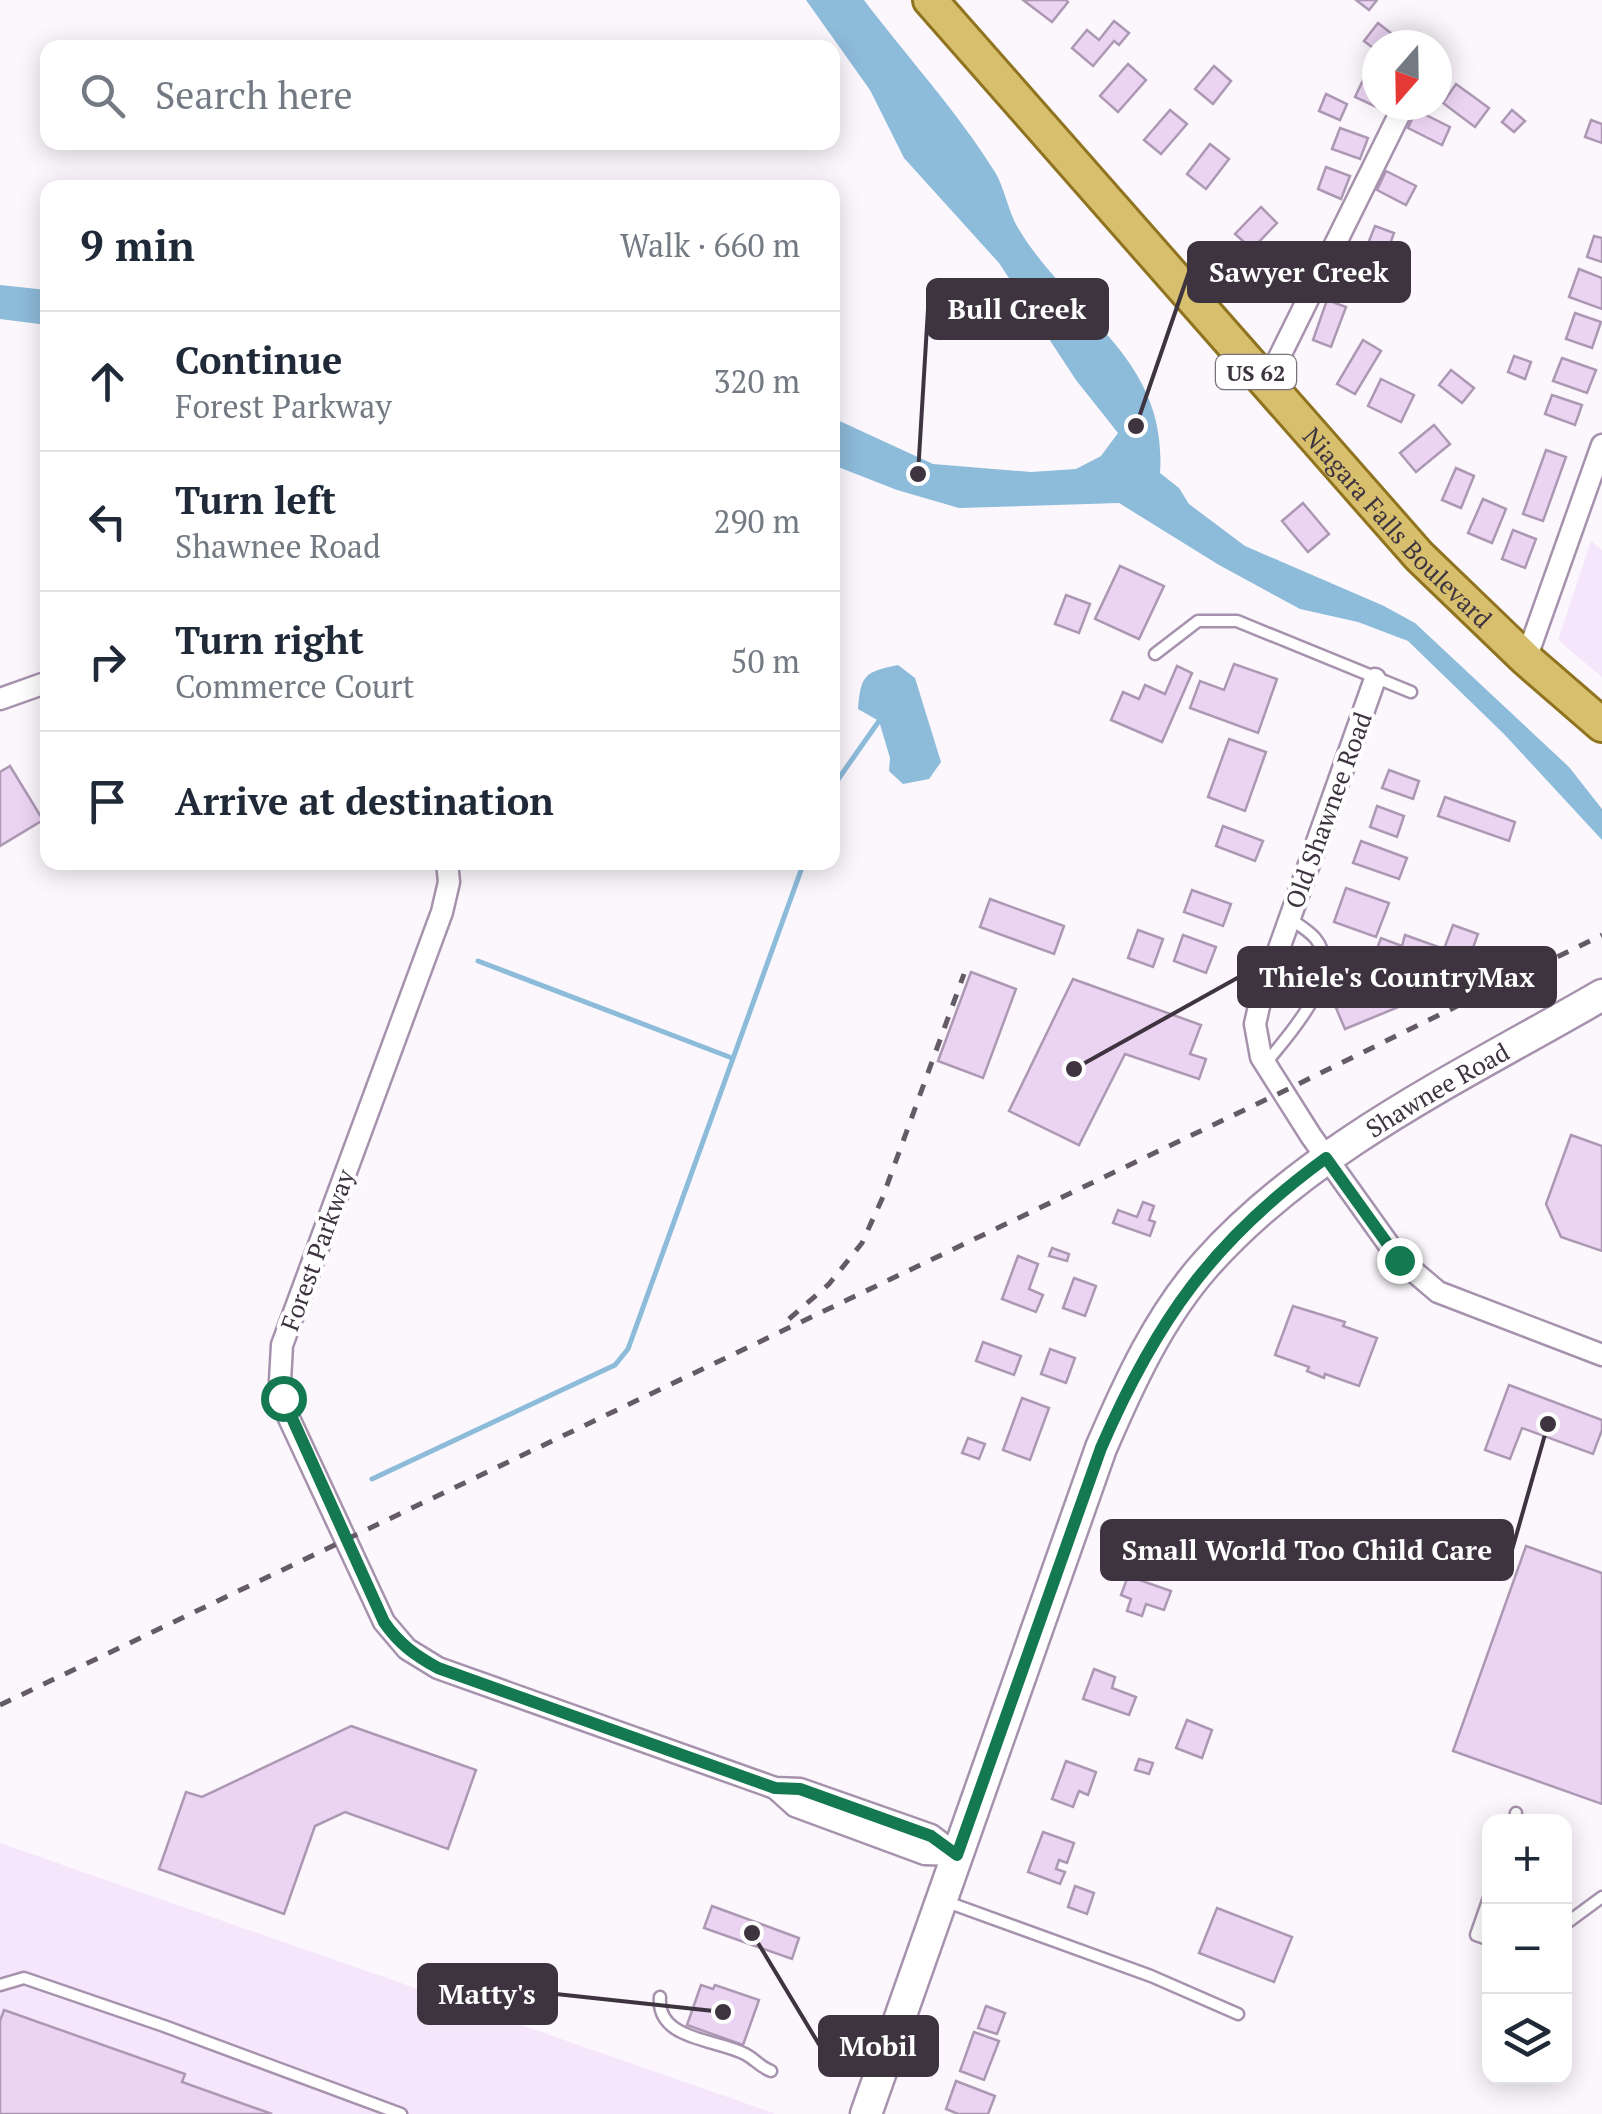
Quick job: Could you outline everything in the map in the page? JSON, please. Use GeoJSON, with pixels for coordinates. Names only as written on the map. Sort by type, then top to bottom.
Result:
{"type":"FeatureCollection","features":[{"type":"Feature","properties":{"kind":"main road","name":"Niagara Falls Boulevard"},"geometry":{"type":"LineString","coordinates":[[930,0],[1419,556],[1526,659],[1602,725]]}},
{"type":"Feature","properties":{"kind":"main road","name":"Shawnee Road"},"geometry":{"type":"LineString","coordinates":[[866,2114],[1094,1466],[1134,1374],[1174,1306],[1205,1266],[1282,1191],[1326,1158],[1602,994]]}},
{"type":"Feature","properties":{"kind":"street"},"geometry":{"type":"LineString","coordinates":[[1266,384],[1397,120]]}},
{"type":"Feature","properties":{"kind":"street"},"geometry":{"type":"LineString","coordinates":[[1526,659],[1602,445]]}},
{"type":"Feature","properties":{"kind":"street","name":"Old Shawnee Road"},"geometry":{"type":"LineString","coordinates":[[1375,678],[1254,1024],[1255,1041],[1265,1064],[1326,1158],[1399,1260],[1438,1292],[1602,1355]]}},
{"type":"Feature","properties":{"kind":"street"},"geometry":{"type":"LineString","coordinates":[[0,699],[40,685]]}},
{"type":"Feature","properties":{"kind":"street","name":"Forest Parkway"},"geometry":{"type":"LineString","coordinates":[[448,870],[442,912],[282,1345],[280,1381],[287,1414],[384,1622],[407,1650],[438,1668],[775,1788],[795,1806],[925,1854],[957,1855]]}},
{"type":"Feature","properties":{"kind":"lane"},"geometry":{"type":"LineString","coordinates":[[1155,654],[1198,620],[1237,621],[1411,692]]}},
{"type":"Feature","properties":{"kind":"lane"},"geometry":{"type":"LineString","coordinates":[[1265,1064],[1308,1010],[1322,978],[1324,956],[1316,938],[1290,918]]}},
{"type":"Feature","properties":{"kind":"lane"},"geometry":{"type":"LineString","coordinates":[[1572,1919],[1602,1897]]}},
{"type":"Feature","properties":{"kind":"lane"},"geometry":{"type":"LineString","coordinates":[[942,1900],[1151,1976],[1238,2014]]}},
{"type":"Feature","properties":{"kind":"lane"},"geometry":{"type":"LineString","coordinates":[[0,1985],[24,1978],[401,2114]]}},
{"type":"Feature","properties":{"kind":"lane"},"geometry":{"type":"LineString","coordinates":[[660,1997],[661,2015],[673,2028],[747,2055],[771,2071]]}},
{"type":"Feature","properties":{"kind":"shaded area"},"geometry":{"type":"Polygon","coordinates":[[[1591,541],[1602,550],[1602,677],[1558,640],[1591,541]]]}},
{"type":"Feature","properties":{"kind":"shaded area"},"geometry":{"type":"Polygon","coordinates":[[[0,1843],[776,2114],[0,2114],[0,1843]]]}},
{"type":"Feature","properties":{"kind":"water"},"geometry":{"type":"Polygon","coordinates":[[[806,0],[864,0],[948,106],[995,172],[1018,228],[1133,368],[1149,398],[1158,433],[1160,473],[1179,488],[1189,504],[1245,546],[1415,623],[1569,767],[1602,809],[1602,840],[1504,734],[1408,641],[1358,622],[1300,609],[1119,503],[959,508],[840,468],[840,421],[933,464],[1031,472],[1076,469],[1101,456],[1118,433],[1076,380],[999,263],[904,158],[870,90],[840,48],[840,40],[834,40],[806,0]]]}},
{"type":"Feature","properties":{"kind":"water"},"geometry":{"type":"Polygon","coordinates":[[[0,285],[40,289],[40,324],[0,319],[0,285]]]}},
{"type":"Feature","properties":{"kind":"water"},"geometry":{"type":"Polygon","coordinates":[[[898,665],[915,678],[941,762],[929,779],[903,784],[889,771],[890,758],[879,721],[858,709],[866,677],[898,665]]]}},
{"type":"Feature","properties":{"kind":"building"},"geometry":{"type":"Polygon","coordinates":[[[1023,0],[1066,0],[1068,2],[1052,22],[1023,0]]]}},
{"type":"Feature","properties":{"kind":"building"},"geometry":{"type":"Polygon","coordinates":[[[1356,0],[1377,0],[1369,10],[1356,0]]]}},
{"type":"Feature","properties":{"kind":"building"},"geometry":{"type":"Polygon","coordinates":[[[1114,21],[1129,33],[1119,45],[1114,41],[1093,66],[1072,48],[1087,30],[1099,40],[1114,21]]]}},
{"type":"Feature","properties":{"kind":"building"},"geometry":{"type":"Polygon","coordinates":[[[1128,64],[1146,80],[1118,112],[1100,96],[1128,64]]]}},
{"type":"Feature","properties":{"kind":"building"},"geometry":{"type":"Polygon","coordinates":[[[1214,66],[1231,81],[1213,104],[1195,89],[1214,66]]]}},
{"type":"Feature","properties":{"kind":"building"},"geometry":{"type":"Polygon","coordinates":[[[1362,82],[1362,100],[1355,97],[1362,82]]]}},
{"type":"Feature","properties":{"kind":"building"},"geometry":{"type":"Polygon","coordinates":[[[1456,84],[1489,108],[1475,127],[1452,110],[1452,90],[1456,84]]]}},
{"type":"Feature","properties":{"kind":"building"},"geometry":{"type":"Polygon","coordinates":[[[1326,94],[1347,104],[1340,120],[1319,111],[1326,94]]]}},
{"type":"Feature","properties":{"kind":"building"},"geometry":{"type":"Polygon","coordinates":[[[1170,110],[1187,124],[1161,154],[1144,140],[1170,110]]]}},
{"type":"Feature","properties":{"kind":"building"},"geometry":{"type":"Polygon","coordinates":[[[1512,110],[1525,121],[1514,132],[1502,122],[1512,110]]]}},
{"type":"Feature","properties":{"kind":"building"},"geometry":{"type":"Polygon","coordinates":[[[1412,120],[1436,120],[1450,127],[1442,145],[1408,128],[1412,120]]]}},
{"type":"Feature","properties":{"kind":"building"},"geometry":{"type":"Polygon","coordinates":[[[1591,120],[1602,124],[1602,143],[1585,137],[1591,120]]]}},
{"type":"Feature","properties":{"kind":"building"},"geometry":{"type":"Polygon","coordinates":[[[1340,128],[1368,138],[1360,159],[1332,149],[1340,128]]]}},
{"type":"Feature","properties":{"kind":"building"},"geometry":{"type":"Polygon","coordinates":[[[1210,144],[1229,159],[1206,189],[1187,174],[1210,144]]]}},
{"type":"Feature","properties":{"kind":"building"},"geometry":{"type":"Polygon","coordinates":[[[1326,167],[1350,176],[1341,199],[1318,189],[1326,167]]]}},
{"type":"Feature","properties":{"kind":"building"},"geometry":{"type":"Polygon","coordinates":[[[1386,171],[1416,186],[1406,205],[1377,190],[1386,171]]]}},
{"type":"Feature","properties":{"kind":"building"},"geometry":{"type":"Polygon","coordinates":[[[1261,207],[1277,223],[1252,249],[1235,234],[1261,207]]]}},
{"type":"Feature","properties":{"kind":"building"},"geometry":{"type":"Polygon","coordinates":[[[1375,226],[1394,233],[1387,253],[1367,246],[1375,226]]]}},
{"type":"Feature","properties":{"kind":"building"},"geometry":{"type":"Polygon","coordinates":[[[1594,236],[1602,238],[1602,262],[1587,257],[1594,236]]]}},
{"type":"Feature","properties":{"kind":"building"},"geometry":{"type":"Polygon","coordinates":[[[1579,269],[1602,278],[1602,309],[1569,297],[1579,269]]]}},
{"type":"Feature","properties":{"kind":"building"},"geometry":{"type":"Polygon","coordinates":[[[1327,300],[1346,307],[1331,347],[1313,340],[1327,300]]]}},
{"type":"Feature","properties":{"kind":"building"},"geometry":{"type":"Polygon","coordinates":[[[1575,313],[1601,322],[1592,348],[1566,339],[1575,313]]]}},
{"type":"Feature","properties":{"kind":"building"},"geometry":{"type":"Polygon","coordinates":[[[1363,340],[1381,351],[1355,394],[1337,384],[1363,340]]]}},
{"type":"Feature","properties":{"kind":"building"},"geometry":{"type":"Polygon","coordinates":[[[1514,356],[1531,362],[1525,379],[1508,372],[1514,356]]]}},
{"type":"Feature","properties":{"kind":"building"},"geometry":{"type":"Polygon","coordinates":[[[1562,358],[1596,370],[1587,393],[1553,381],[1562,358]]]}},
{"type":"Feature","properties":{"kind":"building"},"geometry":{"type":"Polygon","coordinates":[[[1451,370],[1474,388],[1462,403],[1439,385],[1451,370]]]}},
{"type":"Feature","properties":{"kind":"building"},"geometry":{"type":"Polygon","coordinates":[[[1381,379],[1414,395],[1401,422],[1368,406],[1381,379]]]}},
{"type":"Feature","properties":{"kind":"building"},"geometry":{"type":"Polygon","coordinates":[[[1552,395],[1582,405],[1575,425],[1545,414],[1552,395]]]}},
{"type":"Feature","properties":{"kind":"building"},"geometry":{"type":"Polygon","coordinates":[[[1434,425],[1450,444],[1416,472],[1400,453],[1434,425]]]}},
{"type":"Feature","properties":{"kind":"building"},"geometry":{"type":"Polygon","coordinates":[[[1546,450],[1566,457],[1543,521],[1523,514],[1546,450]]]}},
{"type":"Feature","properties":{"kind":"building"},"geometry":{"type":"Polygon","coordinates":[[[1456,468],[1474,476],[1461,508],[1442,500],[1456,468]]]}},
{"type":"Feature","properties":{"kind":"building"},"geometry":{"type":"Polygon","coordinates":[[[1483,499],[1506,509],[1492,543],[1468,533],[1483,499]]]}},
{"type":"Feature","properties":{"kind":"building"},"geometry":{"type":"Polygon","coordinates":[[[1303,503],[1329,534],[1308,552],[1282,521],[1303,503]]]}},
{"type":"Feature","properties":{"kind":"building"},"geometry":{"type":"Polygon","coordinates":[[[1513,530],[1536,539],[1525,568],[1502,559],[1513,530]]]}},
{"type":"Feature","properties":{"kind":"building"},"geometry":{"type":"Polygon","coordinates":[[[1120,566],[1164,586],[1139,639],[1095,619],[1120,566]]]}},
{"type":"Feature","properties":{"kind":"building"},"geometry":{"type":"Polygon","coordinates":[[[1066,595],[1090,604],[1079,633],[1055,624],[1066,595]]]}},
{"type":"Feature","properties":{"kind":"building"},"geometry":{"type":"Polygon","coordinates":[[[1234,664],[1277,679],[1258,733],[1190,708],[1200,681],[1224,690],[1234,664]]]}},
{"type":"Feature","properties":{"kind":"building"},"geometry":{"type":"Polygon","coordinates":[[[1177,666],[1192,673],[1162,742],[1111,720],[1123,692],[1139,699],[1145,685],[1165,694],[1177,666]]]}},
{"type":"Feature","properties":{"kind":"building"},"geometry":{"type":"Polygon","coordinates":[[[1229,739],[1266,752],[1245,811],[1208,797],[1229,739]]]}},
{"type":"Feature","properties":{"kind":"building"},"geometry":{"type":"Polygon","coordinates":[[[10,766],[40,815],[40,822],[0,846],[0,772],[10,766]]]}},
{"type":"Feature","properties":{"kind":"building"},"geometry":{"type":"Polygon","coordinates":[[[1389,770],[1419,781],[1413,799],[1382,788],[1389,770]]]}},
{"type":"Feature","properties":{"kind":"building"},"geometry":{"type":"Polygon","coordinates":[[[1445,797],[1515,822],[1509,841],[1438,816],[1445,797]]]}},
{"type":"Feature","properties":{"kind":"building"},"geometry":{"type":"Polygon","coordinates":[[[1377,806],[1404,816],[1397,837],[1370,827],[1377,806]]]}},
{"type":"Feature","properties":{"kind":"building"},"geometry":{"type":"Polygon","coordinates":[[[1223,826],[1263,841],[1255,861],[1216,846],[1223,826]]]}},
{"type":"Feature","properties":{"kind":"building"},"geometry":{"type":"Polygon","coordinates":[[[1361,841],[1407,858],[1399,879],[1353,863],[1361,841]]]}},
{"type":"Feature","properties":{"kind":"building"},"geometry":{"type":"Polygon","coordinates":[[[1346,888],[1389,903],[1376,937],[1334,922],[1346,888]]]}},
{"type":"Feature","properties":{"kind":"building"},"geometry":{"type":"Polygon","coordinates":[[[1192,890],[1231,904],[1223,926],[1184,912],[1192,890]]]}},
{"type":"Feature","properties":{"kind":"building"},"geometry":{"type":"Polygon","coordinates":[[[990,899],[1064,926],[1054,954],[980,927],[990,899]]]}},
{"type":"Feature","properties":{"kind":"building"},"geometry":{"type":"Polygon","coordinates":[[[1453,925],[1478,934],[1469,959],[1453,953],[1444,979],[1375,954],[1381,938],[1402,946],[1405,935],[1444,949],[1453,925]]]}},
{"type":"Feature","properties":{"kind":"building"},"geometry":{"type":"Polygon","coordinates":[[[1138,930],[1163,939],[1153,967],[1128,958],[1138,930]]]}},
{"type":"Feature","properties":{"kind":"building"},"geometry":{"type":"Polygon","coordinates":[[[1183,935],[1216,947],[1206,973],[1174,961],[1183,935]]]}},
{"type":"Feature","properties":{"kind":"building"},"geometry":{"type":"Polygon","coordinates":[[[971,972],[1016,989],[983,1078],[938,1061],[971,972]]]}},
{"type":"Feature","properties":{"kind":"building"},"geometry":{"type":"Polygon","coordinates":[[[1073,979],[1201,1025],[1190,1054],[1206,1059],[1199,1079],[1125,1054],[1079,1145],[1009,1111],[1073,979]]]}},
{"type":"Feature","properties":{"kind":"building"},"geometry":{"type":"Polygon","coordinates":[[[1399,981],[1408,1003],[1345,1029],[1336,1008],[1399,981]]]}},
{"type":"Feature","properties":{"kind":"building"},"geometry":{"type":"Polygon","coordinates":[[[1571,1135],[1602,1146],[1602,1251],[1561,1237],[1546,1204],[1571,1135]]]}},
{"type":"Feature","properties":{"kind":"building"},"geometry":{"type":"Polygon","coordinates":[[[1143,1202],[1154,1206],[1149,1220],[1155,1222],[1150,1236],[1113,1223],[1118,1210],[1137,1217],[1143,1202]]]}},
{"type":"Feature","properties":{"kind":"building"},"geometry":{"type":"Polygon","coordinates":[[[1052,1248],[1069,1254],[1067,1261],[1049,1256],[1052,1248]]]}},
{"type":"Feature","properties":{"kind":"building"},"geometry":{"type":"Polygon","coordinates":[[[1018,1256],[1038,1264],[1029,1289],[1043,1295],[1036,1312],[1002,1299],[1018,1256]]]}},
{"type":"Feature","properties":{"kind":"building"},"geometry":{"type":"Polygon","coordinates":[[[1074,1278],[1096,1286],[1085,1316],[1063,1308],[1074,1278]]]}},
{"type":"Feature","properties":{"kind":"building"},"geometry":{"type":"Polygon","coordinates":[[[1293,1306],[1345,1322],[1343,1326],[1377,1338],[1359,1386],[1325,1374],[1324,1378],[1307,1371],[1309,1367],[1275,1355],[1293,1306]]]}},
{"type":"Feature","properties":{"kind":"building"},"geometry":{"type":"Polygon","coordinates":[[[983,1342],[1021,1356],[1014,1375],[976,1361],[983,1342]]]}},
{"type":"Feature","properties":{"kind":"building"},"geometry":{"type":"Polygon","coordinates":[[[1050,1349],[1075,1358],[1066,1383],[1041,1374],[1050,1349]]]}},
{"type":"Feature","properties":{"kind":"building"},"geometry":{"type":"Polygon","coordinates":[[[1509,1385],[1602,1420],[1593,1454],[1522,1428],[1510,1459],[1485,1450],[1509,1385]]]}},
{"type":"Feature","properties":{"kind":"building"},"geometry":{"type":"Polygon","coordinates":[[[1022,1398],[1049,1408],[1030,1460],[1003,1450],[1022,1398]]]}},
{"type":"Feature","properties":{"kind":"building"},"geometry":{"type":"Polygon","coordinates":[[[968,1438],[985,1444],[979,1459],[962,1453],[968,1438]]]}},
{"type":"Feature","properties":{"kind":"building"},"geometry":{"type":"Polygon","coordinates":[[[1526,1546],[1602,1573],[1602,1804],[1453,1751],[1526,1546]]]}},
{"type":"Feature","properties":{"kind":"building"},"geometry":{"type":"Polygon","coordinates":[[[1128,1576],[1171,1591],[1164,1610],[1146,1604],[1142,1616],[1127,1611],[1131,1599],[1121,1595],[1128,1576]]]}},
{"type":"Feature","properties":{"kind":"building"},"geometry":{"type":"Polygon","coordinates":[[[1094,1669],[1115,1677],[1112,1688],[1136,1697],[1129,1715],[1083,1699],[1094,1669]]]}},
{"type":"Feature","properties":{"kind":"building"},"geometry":{"type":"Polygon","coordinates":[[[1187,1720],[1212,1730],[1202,1758],[1176,1748],[1187,1720]]]}},
{"type":"Feature","properties":{"kind":"building"},"geometry":{"type":"Polygon","coordinates":[[[351,1726],[476,1770],[448,1849],[345,1812],[315,1826],[284,1914],[159,1869],[186,1792],[202,1797],[351,1726]]]}},
{"type":"Feature","properties":{"kind":"building"},"geometry":{"type":"Polygon","coordinates":[[[1139,1759],[1153,1763],[1149,1774],[1135,1770],[1139,1759]]]}},
{"type":"Feature","properties":{"kind":"building"},"geometry":{"type":"Polygon","coordinates":[[[1066,1761],[1096,1772],[1088,1795],[1079,1791],[1073,1807],[1052,1799],[1066,1761]]]}},
{"type":"Feature","properties":{"kind":"building"},"geometry":{"type":"Polygon","coordinates":[[[1043,1832],[1074,1843],[1067,1863],[1059,1860],[1056,1869],[1065,1872],[1060,1884],[1028,1872],[1043,1832]]]}},
{"type":"Feature","properties":{"kind":"building"},"geometry":{"type":"Polygon","coordinates":[[[1075,1886],[1094,1893],[1087,1914],[1068,1907],[1075,1886]]]}},
{"type":"Feature","properties":{"kind":"building"},"geometry":{"type":"Polygon","coordinates":[[[712,1906],[799,1938],[792,1959],[704,1928],[712,1906]]]}},
{"type":"Feature","properties":{"kind":"building"},"geometry":{"type":"Polygon","coordinates":[[[1217,1908],[1292,1937],[1274,1982],[1199,1953],[1217,1908]]]}},
{"type":"Feature","properties":{"kind":"building"},"geometry":{"type":"Polygon","coordinates":[[[701,1985],[713,1989],[715,1985],[759,2000],[743,2045],[687,2025],[701,1985]]]}},
{"type":"Feature","properties":{"kind":"building"},"geometry":{"type":"Polygon","coordinates":[[[986,2006],[1005,2013],[997,2034],[978,2028],[986,2006]]]}},
{"type":"Feature","properties":{"kind":"building"},"geometry":{"type":"Polygon","coordinates":[[[4,2010],[185,2074],[182,2082],[272,2114],[0,2114],[0,2021],[4,2010]]]}},
{"type":"Feature","properties":{"kind":"building"},"geometry":{"type":"Polygon","coordinates":[[[974,2032],[999,2041],[984,2080],[960,2071],[974,2032]]]}},
{"type":"Feature","properties":{"kind":"building"},"geometry":{"type":"Polygon","coordinates":[[[956,2081],[995,2096],[988,2114],[958,2114],[946,2109],[956,2081]]]}},
{"type":"Feature","properties":{"kind":"waterway"},"geometry":{"type":"LineString","coordinates":[[840,777],[879,721]]}},
{"type":"Feature","properties":{"kind":"waterway"},"geometry":{"type":"LineString","coordinates":[[372,1479],[615,1365],[628,1349],[801,870]]}},
{"type":"Feature","properties":{"kind":"waterway"},"geometry":{"type":"LineString","coordinates":[[478,961],[732,1058]]}},
{"type":"Feature","properties":{"kind":"railway"},"geometry":{"type":"LineString","coordinates":[[0,1705],[1602,935]]}},
{"type":"Feature","properties":{"kind":"railway"},"geometry":{"type":"LineString","coordinates":[[789,1319],[829,1284],[862,1243],[882,1199],[964,974]]}},
{"type":"Feature","properties":{"kind":"place","name":"Sawyer Creek"},"geometry":{"type":"Point","coordinates":[1136,426]}},
{"type":"Feature","properties":{"kind":"place","name":"Bull Creek"},"geometry":{"type":"Point","coordinates":[918,474]}},
{"type":"Feature","properties":{"kind":"place","name":"Thiele's CountryMax"},"geometry":{"type":"Point","coordinates":[1074,1069]}},
{"type":"Feature","properties":{"kind":"place","name":"Small World Too Child Care"},"geometry":{"type":"Point","coordinates":[1548,1424]}},
{"type":"Feature","properties":{"kind":"place","name":"Mobil"},"geometry":{"type":"Point","coordinates":[752,1933]}},
{"type":"Feature","properties":{"kind":"place","name":"Matty's"},"geometry":{"type":"Point","coordinates":[723,2012]}},
{"type":"Feature","properties":{"kind":"route"},"geometry":{"type":"LineString","coordinates":[[283,1398],[384,1622],[407,1650],[438,1668],[775,1788],[800,1789],[931,1836],[957,1855],[1101,1448],[1126,1389],[1174,1306],[1246,1223],[1326,1158],[1399,1260]]}}]}
